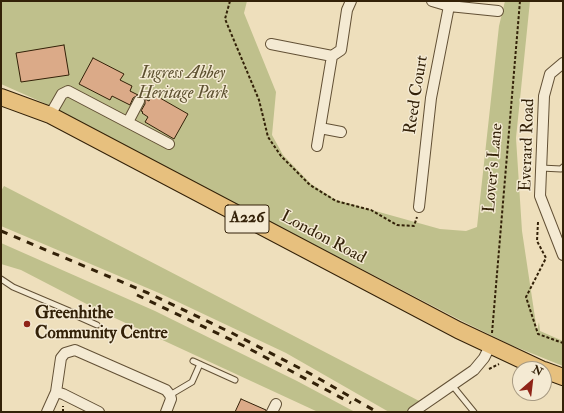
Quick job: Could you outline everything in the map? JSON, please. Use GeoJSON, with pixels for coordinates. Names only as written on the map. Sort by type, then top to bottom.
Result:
{"type":"FeatureCollection","features":[{"type":"Feature","properties":{"kind":"main road","name":"London Road"},"geometry":{"type":"LineString","coordinates":[[1,97],[50,115],[412,306],[491,341],[528,361]]}},
{"type":"Feature","properties":{"kind":"main road","name":"London Road"},"geometry":{"type":"LineString","coordinates":[[552,373],[563,377]]}},
{"type":"Feature","properties":{"kind":"street"},"geometry":{"type":"LineString","coordinates":[[271,44],[332,56],[341,50],[351,1]]}},
{"type":"Feature","properties":{"kind":"street"},"geometry":{"type":"LineString","coordinates":[[432,1],[449,6],[498,11]]}},
{"type":"Feature","properties":{"kind":"street","name":"Reed Court"},"geometry":{"type":"LineString","coordinates":[[419,207],[431,98],[449,6]]}},
{"type":"Feature","properties":{"kind":"street"},"geometry":{"type":"LineString","coordinates":[[317,146],[332,56]]}},
{"type":"Feature","properties":{"kind":"street","name":"Everard Road"},"geometry":{"type":"LineString","coordinates":[[563,63],[550,74],[544,96],[540,196],[563,255]]}},
{"type":"Feature","properties":{"kind":"street"},"geometry":{"type":"LineString","coordinates":[[50,115],[62,94],[68,91],[169,144]]}},
{"type":"Feature","properties":{"kind":"street"},"geometry":{"type":"LineString","coordinates":[[128,122],[139,101]]}},
{"type":"Feature","properties":{"kind":"street"},"geometry":{"type":"LineString","coordinates":[[320,128],[340,132]]}},
{"type":"Feature","properties":{"kind":"street"},"geometry":{"type":"LineString","coordinates":[[416,410],[478,366],[491,341]]}},
{"type":"Feature","properties":{"kind":"street"},"geometry":{"type":"LineString","coordinates":[[47,412],[56,392],[61,358],[65,353],[75,350],[165,390],[170,396],[170,402],[166,412]]}},
{"type":"Feature","properties":{"kind":"street"},"geometry":{"type":"LineString","coordinates":[[56,392],[99,412]]}},
{"type":"Feature","properties":{"kind":"lane"},"geometry":{"type":"LineString","coordinates":[[541,168],[561,169],[563,167]]}},
{"type":"Feature","properties":{"kind":"lane"},"geometry":{"type":"LineString","coordinates":[[1,280],[13,287],[67,309],[79,318],[97,325]]}},
{"type":"Feature","properties":{"kind":"lane"},"geometry":{"type":"LineString","coordinates":[[193,361],[235,380]]}},
{"type":"Feature","properties":{"kind":"lane"},"geometry":{"type":"LineString","coordinates":[[170,396],[192,382],[200,364]]}},
{"type":"Feature","properties":{"kind":"lane"},"geometry":{"type":"LineString","coordinates":[[452,385],[474,412]]}},
{"type":"Feature","properties":{"kind":"path"},"geometry":{"type":"LineString","coordinates":[[230,1],[225,18],[259,100],[268,137],[281,156],[310,185],[336,201],[371,210],[397,225],[414,226],[419,207]]}},
{"type":"Feature","properties":{"kind":"path","name":"Lover's Lane"},"geometry":{"type":"LineString","coordinates":[[491,341],[520,1]]}},
{"type":"Feature","properties":{"kind":"path"},"geometry":{"type":"LineString","coordinates":[[530,162],[526,176],[531,189]]}},
{"type":"Feature","properties":{"kind":"path"},"geometry":{"type":"LineString","coordinates":[[538,217],[537,241],[546,258],[526,297],[538,334],[563,343]]}},
{"type":"Feature","properties":{"kind":"green space","name":"Ingress Abbey Heritage Park"},"geometry":{"type":"Polygon","coordinates":[[[1,1],[247,1],[244,13],[276,92],[272,135],[283,155],[311,184],[336,200],[440,229],[466,231],[477,227],[499,26],[505,1],[530,1],[516,138],[522,231],[537,331],[539,322],[540,331],[563,341],[563,366],[511,345],[460,320],[112,141],[46,104],[1,84],[1,1]]]}},
{"type":"Feature","properties":{"kind":"green space"},"geometry":{"type":"Polygon","coordinates":[[[4,186],[425,404],[413,412],[389,412],[286,353],[159,293],[1,226],[1,191],[4,186]]]}},
{"type":"Feature","properties":{"kind":"green space"},"geometry":{"type":"Polygon","coordinates":[[[1,243],[155,311],[297,381],[355,412],[318,412],[104,313],[21,270],[1,264],[1,243]]]}},
{"type":"Feature","properties":{"kind":"building"},"geometry":{"type":"Polygon","coordinates":[[[64,45],[69,75],[21,82],[16,53],[64,45]]]}},
{"type":"Feature","properties":{"kind":"building"},"geometry":{"type":"Polygon","coordinates":[[[93,58],[124,74],[120,80],[132,86],[130,91],[138,95],[133,98],[130,105],[112,96],[110,100],[79,84],[93,58]]]}},
{"type":"Feature","properties":{"kind":"building"},"geometry":{"type":"Polygon","coordinates":[[[153,94],[188,114],[174,139],[145,122],[148,117],[141,111],[145,104],[145,99],[149,101],[153,94]]]}},
{"type":"Feature","properties":{"kind":"building"},"geometry":{"type":"Polygon","coordinates":[[[241,399],[266,410],[266,412],[235,412],[241,399]]]}},
{"type":"Feature","properties":{"kind":"railway"},"geometry":{"type":"LineString","coordinates":[[1,231],[148,293],[232,333],[309,373],[377,412]]}},
{"type":"Feature","properties":{"kind":"railway"},"geometry":{"type":"LineString","coordinates":[[137,295],[246,347],[351,403]]}},
{"type":"Feature","properties":{"kind":"place","name":"Greenhithe Community Centre"},"geometry":{"type":"Point","coordinates":[27,324]}}]}
